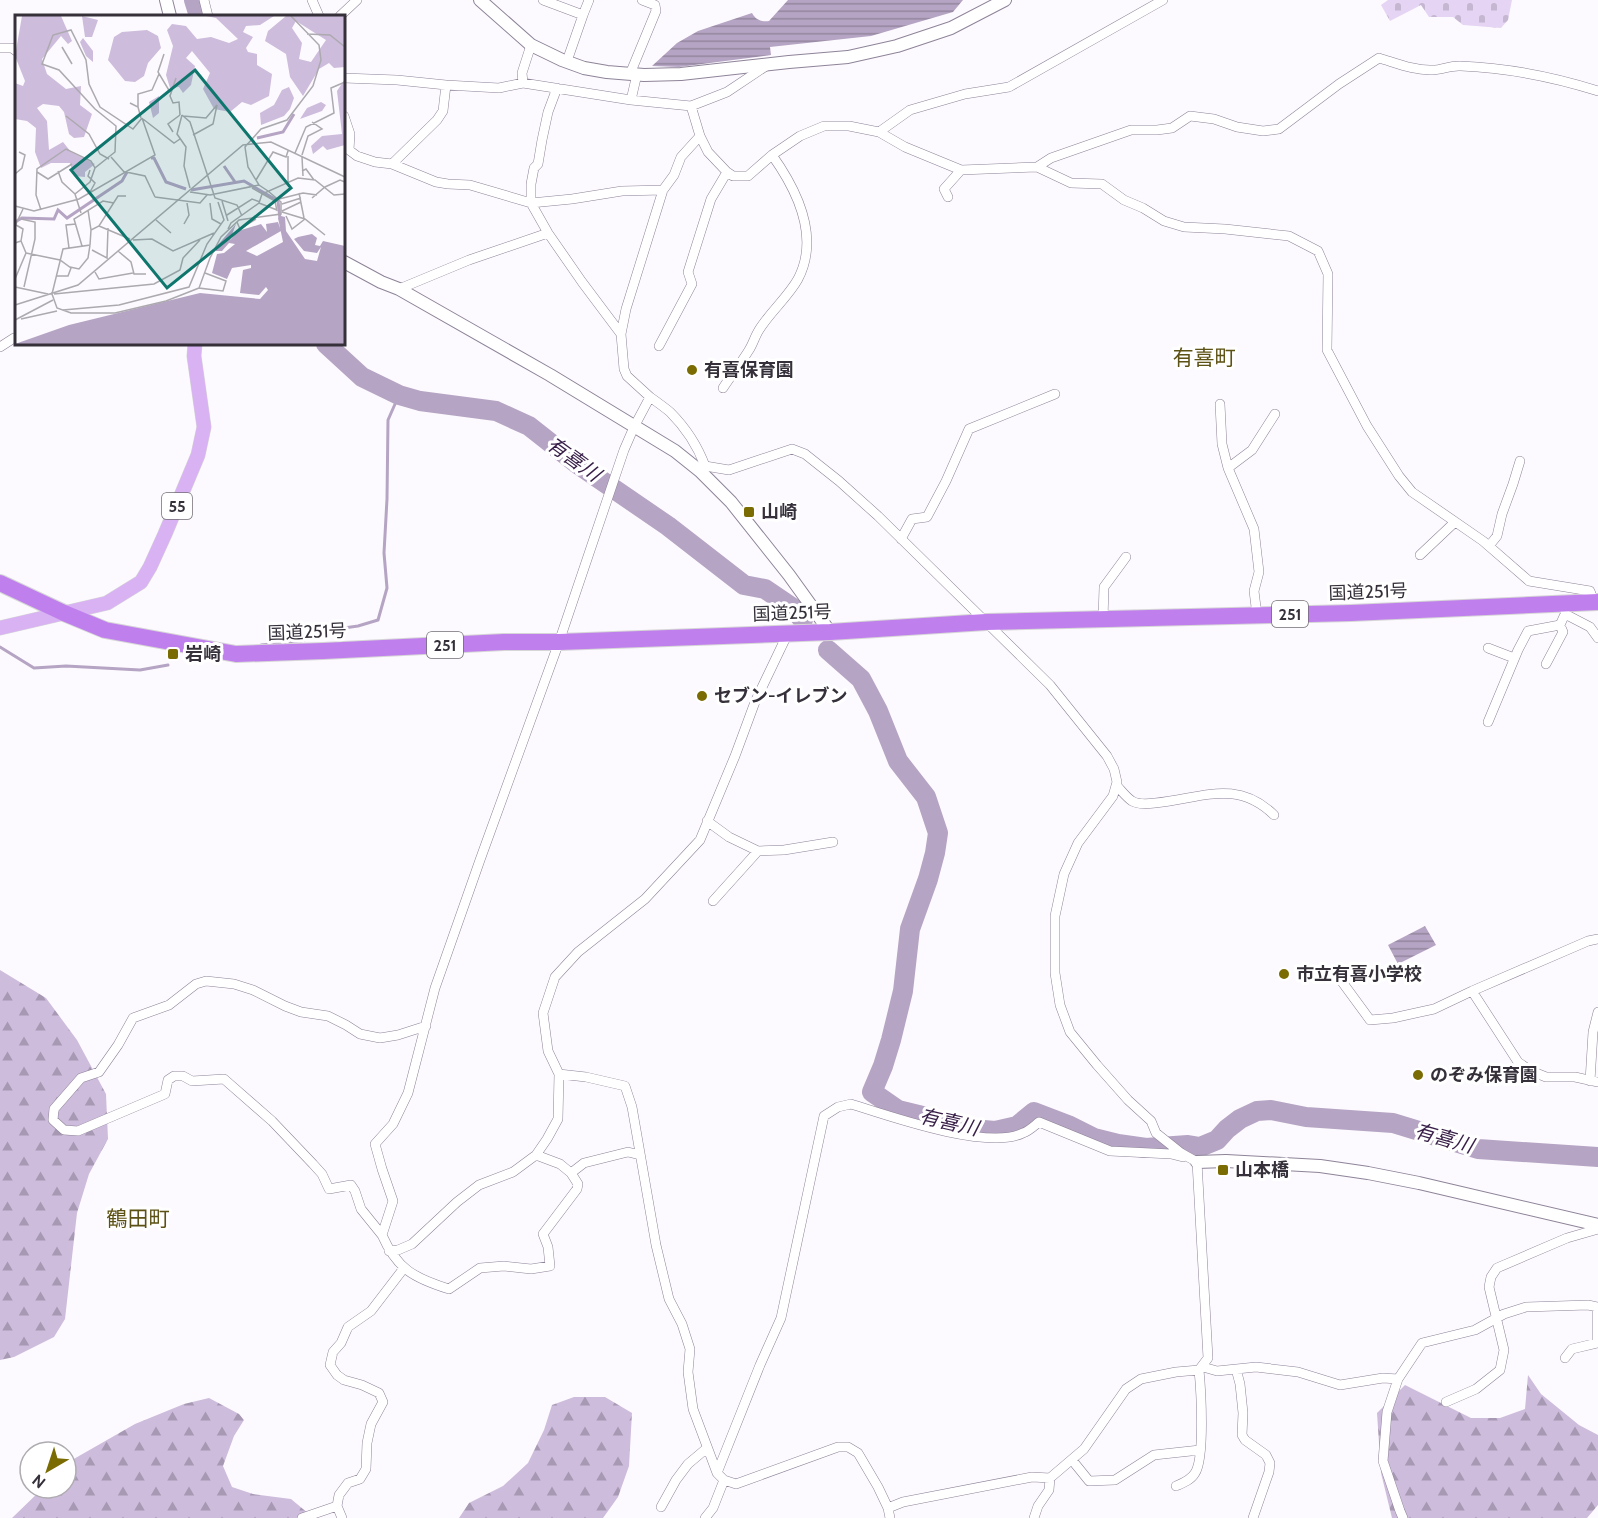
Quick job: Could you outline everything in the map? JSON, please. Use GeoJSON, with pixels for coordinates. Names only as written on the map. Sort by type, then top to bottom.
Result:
{"type":"FeatureCollection","features":[{"type":"Feature","properties":{"kind":"highway","name":"国道251号"},"geometry":{"type":"LineString","coordinates":[[0,584],[105,630],[236,654],[504,642],[830,632],[987,622],[1565,609],[1596,602]]}},
{"type":"Feature","properties":{"kind":"main road","name":"55"},"geometry":{"type":"LineString","coordinates":[[0,628],[107,603],[141,582],[150,567],[198,455],[204,427],[194,356],[195,345]]}},
{"type":"Feature","properties":{"kind":"street"},"geometry":{"type":"LineString","coordinates":[[166,0],[170,15]]}},
{"type":"Feature","properties":{"kind":"street"},"geometry":{"type":"LineString","coordinates":[[204,0],[207,15]]}},
{"type":"Feature","properties":{"kind":"street"},"geometry":{"type":"LineString","coordinates":[[312,0],[319,15]]}},
{"type":"Feature","properties":{"kind":"street"},"geometry":{"type":"LineString","coordinates":[[341,15],[357,0]]}},
{"type":"Feature","properties":{"kind":"street"},"geometry":{"type":"LineString","coordinates":[[480,0],[531,45],[584,68],[633,74],[681,74],[848,57],[897,46],[951,28],[1005,0]]}},
{"type":"Feature","properties":{"kind":"street"},"geometry":{"type":"LineString","coordinates":[[543,0],[583,15]]}},
{"type":"Feature","properties":{"kind":"street"},"geometry":{"type":"LineString","coordinates":[[567,62],[589,0]]}},
{"type":"Feature","properties":{"kind":"street"},"geometry":{"type":"LineString","coordinates":[[631,100],[633,74],[656,11],[655,5],[642,0]]}},
{"type":"Feature","properties":{"kind":"street"},"geometry":{"type":"LineString","coordinates":[[879,132],[910,110],[965,94],[1009,87],[1163,0]]}},
{"type":"Feature","properties":{"kind":"street"},"geometry":{"type":"LineString","coordinates":[[523,83],[522,73],[531,45]]}},
{"type":"Feature","properties":{"kind":"street"},"geometry":{"type":"LineString","coordinates":[[0,48],[15,50]]}},
{"type":"Feature","properties":{"kind":"street"},"geometry":{"type":"LineString","coordinates":[[1037,167],[1051,158],[1131,130],[1172,128],[1190,116],[1214,119],[1238,127],[1263,131],[1279,129],[1378,58],[1423,70],[1457,65],[1499,69],[1574,83],[1598,91]]}},
{"type":"Feature","properties":{"kind":"street"},"geometry":{"type":"LineString","coordinates":[[345,78],[499,88],[523,83],[631,100],[691,106],[727,92],[768,65]]}},
{"type":"Feature","properties":{"kind":"street"},"geometry":{"type":"LineString","coordinates":[[392,164],[437,120],[443,111],[446,85]]}},
{"type":"Feature","properties":{"kind":"street"},"geometry":{"type":"LineString","coordinates":[[557,88],[548,112],[538,164],[534,168],[531,203],[548,233],[621,334]]}},
{"type":"Feature","properties":{"kind":"street"},"geometry":{"type":"LineString","coordinates":[[691,106],[700,136],[708,152],[733,176],[748,176],[772,155],[800,136],[824,126],[849,126],[879,132],[904,147],[962,171],[1037,167],[1071,183],[1102,184],[1124,200],[1164,220],[1184,227],[1288,236],[1318,251],[1328,274],[1327,350],[1367,426],[1399,476],[1412,492],[1489,546],[1529,581],[1590,591],[1596,602]]}},
{"type":"Feature","properties":{"kind":"street"},"geometry":{"type":"LineString","coordinates":[[345,119],[350,134],[349,150],[357,156],[375,162],[392,164],[436,182],[470,184],[531,203],[622,191],[663,190]]}},
{"type":"Feature","properties":{"kind":"street"},"geometry":{"type":"LineString","coordinates":[[700,136],[681,157],[674,175],[663,190],[626,309],[621,334],[624,369],[627,376],[670,412],[690,438],[703,469]]}},
{"type":"Feature","properties":{"kind":"street"},"geometry":{"type":"LineString","coordinates":[[723,388],[750,349],[759,330],[798,280],[807,256],[807,231],[800,204],[772,155]]}},
{"type":"Feature","properties":{"kind":"street"},"geometry":{"type":"LineString","coordinates":[[948,197],[944,189],[962,171]]}},
{"type":"Feature","properties":{"kind":"street"},"geometry":{"type":"LineString","coordinates":[[660,346],[692,284],[688,272],[711,199],[727,172]]}},
{"type":"Feature","properties":{"kind":"street"},"geometry":{"type":"LineString","coordinates":[[399,289],[469,260],[548,233]]}},
{"type":"Feature","properties":{"kind":"street"},"geometry":{"type":"LineString","coordinates":[[345,263],[399,289],[550,375],[703,469],[789,575],[830,632]]}},
{"type":"Feature","properties":{"kind":"street"},"geometry":{"type":"LineString","coordinates":[[0,347],[15,338]]}},
{"type":"Feature","properties":{"kind":"street"},"geometry":{"type":"LineString","coordinates":[[901,539],[912,519],[927,517],[969,429],[1055,394]]}},
{"type":"Feature","properties":{"kind":"street"},"geometry":{"type":"LineString","coordinates":[[382,1235],[393,1201],[375,1144],[393,1124],[408,1093],[435,988],[461,913],[559,642],[624,450],[650,397]]}},
{"type":"Feature","properties":{"kind":"street"},"geometry":{"type":"LineString","coordinates":[[1220,404],[1222,444],[1228,468],[1254,529],[1259,572],[1254,591],[1257,615]]}},
{"type":"Feature","properties":{"kind":"street"},"geometry":{"type":"LineString","coordinates":[[1228,468],[1252,450],[1275,414]]}},
{"type":"Feature","properties":{"kind":"street"},"geometry":{"type":"LineString","coordinates":[[703,469],[729,470],[792,449],[806,454],[839,481],[901,539],[1050,685],[1107,756],[1114,769],[1117,782],[1113,796],[1078,843],[1064,874],[1055,916],[1055,973],[1060,1005],[1070,1032],[1128,1100],[1151,1121],[1156,1133],[1181,1153],[1197,1162]]}},
{"type":"Feature","properties":{"kind":"street"},"geometry":{"type":"LineString","coordinates":[[1489,546],[1497,536],[1520,461]]}},
{"type":"Feature","properties":{"kind":"street"},"geometry":{"type":"LineString","coordinates":[[1420,555],[1455,522]]}},
{"type":"Feature","properties":{"kind":"street"},"geometry":{"type":"LineString","coordinates":[[1103,619],[1104,587],[1126,557]]}},
{"type":"Feature","properties":{"kind":"street"},"geometry":{"type":"LineString","coordinates":[[1546,664],[1563,632],[1560,625],[1565,609],[1590,627],[1598,638]]}},
{"type":"Feature","properties":{"kind":"street"},"geometry":{"type":"LineString","coordinates":[[1488,722],[1514,658],[1528,631],[1560,625]]}},
{"type":"Feature","properties":{"kind":"street"},"geometry":{"type":"LineString","coordinates":[[389,1251],[412,1244],[450,1208],[479,1185],[513,1172],[536,1155],[547,1139],[558,1119],[559,1074],[548,1051],[543,1013],[555,977],[578,952],[645,899],[700,840],[755,702],[788,633]]}},
{"type":"Feature","properties":{"kind":"street"},"geometry":{"type":"LineString","coordinates":[[1488,648],[1514,658]]}},
{"type":"Feature","properties":{"kind":"street"},"geometry":{"type":"LineString","coordinates":[[1116,785],[1133,801],[1143,804],[1232,793],[1246,796],[1267,808],[1274,815]]}},
{"type":"Feature","properties":{"kind":"street"},"geometry":{"type":"LineString","coordinates":[[707,821],[729,837],[758,851],[784,850],[833,842]]}},
{"type":"Feature","properties":{"kind":"street"},"geometry":{"type":"LineString","coordinates":[[713,901],[758,851]]}},
{"type":"Feature","properties":{"kind":"street"},"geometry":{"type":"LineString","coordinates":[[1337,975],[1370,1020],[1393,1018],[1434,1009],[1588,941],[1598,939]]}},
{"type":"Feature","properties":{"kind":"street"},"geometry":{"type":"LineString","coordinates":[[426,1026],[380,1038],[360,1034],[328,1016],[301,1012],[253,990],[234,984],[206,981],[196,984],[169,1005],[133,1018],[99,1072],[81,1078],[54,1109],[53,1120],[64,1130],[78,1131],[165,1094],[168,1080],[174,1076],[183,1076],[192,1081],[224,1079],[272,1121],[322,1174],[329,1189],[351,1185],[361,1209],[382,1235],[389,1251],[404,1268],[429,1283],[449,1289],[480,1268],[504,1266],[531,1269],[550,1266],[548,1247],[543,1234],[577,1189],[578,1184],[571,1173],[560,1164],[536,1155]]}},
{"type":"Feature","properties":{"kind":"street"},"geometry":{"type":"LineString","coordinates":[[1472,991],[1518,1062],[1546,1077],[1575,1077],[1594,1081],[1593,1032],[1598,1012]]}},
{"type":"Feature","properties":{"kind":"street"},"geometry":{"type":"LineString","coordinates":[[559,1074],[586,1077],[625,1086],[632,1107],[656,1245],[669,1299],[682,1324],[690,1349],[688,1372],[693,1409],[706,1448],[717,1473],[724,1480],[736,1484],[837,1447],[849,1447],[858,1453],[878,1487],[889,1513],[903,1502],[1032,1477],[1050,1478],[1084,1449],[1126,1389],[1141,1379],[1201,1369],[1217,1371],[1256,1367],[1298,1372],[1340,1385],[1383,1378],[1398,1379]]}},
{"type":"Feature","properties":{"kind":"street"},"geometry":{"type":"LineString","coordinates":[[717,1473],[781,1318],[824,1116],[838,1107],[851,1104],[958,1135],[985,1138],[1010,1137],[1023,1134],[1039,1122],[1110,1151],[1171,1154],[1197,1162],[1226,1161],[1320,1166],[1368,1173],[1419,1183],[1598,1227]]}},
{"type":"Feature","properties":{"kind":"street"},"geometry":{"type":"LineString","coordinates":[[571,1173],[584,1162],[628,1152],[640,1155]]}},
{"type":"Feature","properties":{"kind":"street"},"geometry":{"type":"LineString","coordinates":[[1176,1486],[1190,1479],[1197,1472],[1202,1439],[1201,1369],[1208,1358],[1197,1162]]}},
{"type":"Feature","properties":{"kind":"street"},"geometry":{"type":"LineString","coordinates":[[1446,1402],[1476,1389],[1500,1370],[1504,1350],[1489,1287],[1491,1277],[1497,1268],[1598,1227]]}},
{"type":"Feature","properties":{"kind":"street"},"geometry":{"type":"LineString","coordinates":[[342,1518],[337,1506],[339,1496],[348,1484],[360,1479],[366,1469],[367,1443],[371,1424],[383,1402],[379,1393],[337,1376],[330,1365],[333,1352],[341,1343],[348,1327],[371,1311],[404,1268]]}},
{"type":"Feature","properties":{"kind":"street"},"geometry":{"type":"LineString","coordinates":[[1399,1516],[1383,1461],[1387,1412],[1398,1379],[1422,1343],[1475,1330],[1504,1314],[1526,1307],[1588,1305],[1597,1307],[1597,1343],[1572,1349],[1565,1358]]}},
{"type":"Feature","properties":{"kind":"street"},"geometry":{"type":"LineString","coordinates":[[1236,1369],[1243,1413],[1242,1435],[1245,1440],[1266,1455],[1270,1463],[1253,1518]]}},
{"type":"Feature","properties":{"kind":"street"},"geometry":{"type":"LineString","coordinates":[[662,1507],[676,1480],[688,1464],[706,1448]]}},
{"type":"Feature","properties":{"kind":"street"},"geometry":{"type":"LineString","coordinates":[[1072,1460],[1089,1481],[1104,1481],[1115,1480],[1154,1455],[1200,1450]]}},
{"type":"Feature","properties":{"kind":"street"},"geometry":{"type":"LineString","coordinates":[[1034,1518],[1038,1506],[1049,1490],[1050,1478]]}},
{"type":"Feature","properties":{"kind":"street"},"geometry":{"type":"LineString","coordinates":[[705,1518],[713,1508],[724,1480]]}},
{"type":"Feature","properties":{"kind":"street"},"geometry":{"type":"LineString","coordinates":[[302,1518],[337,1506]]}},
{"type":"Feature","properties":{"kind":"green space"},"geometry":{"type":"Polygon","coordinates":[[[1388,0],[1512,0],[1508,20],[1501,28],[1463,25],[1453,17],[1429,17],[1421,5],[1390,21],[1381,5],[1388,0]]]}},
{"type":"Feature","properties":{"kind":"green space"},"geometry":{"type":"Polygon","coordinates":[[[0,970],[46,998],[77,1040],[106,1094],[108,1139],[89,1174],[77,1213],[65,1319],[54,1337],[14,1357],[0,1360],[0,970]]]}},
{"type":"Feature","properties":{"kind":"green space"},"geometry":{"type":"Polygon","coordinates":[[[1528,1375],[1541,1394],[1579,1425],[1598,1435],[1598,1505],[1587,1518],[1392,1518],[1381,1473],[1377,1413],[1405,1385],[1471,1418],[1500,1418],[1525,1409],[1528,1375]]]}},
{"type":"Feature","properties":{"kind":"green space"},"geometry":{"type":"Polygon","coordinates":[[[574,1397],[605,1397],[632,1413],[629,1466],[618,1497],[603,1518],[459,1518],[469,1503],[503,1486],[528,1463],[544,1430],[552,1405],[574,1397]]]}},
{"type":"Feature","properties":{"kind":"green space"},"geometry":{"type":"Polygon","coordinates":[[[209,1398],[239,1414],[244,1420],[234,1436],[223,1466],[232,1487],[253,1494],[291,1499],[309,1514],[310,1518],[12,1518],[31,1500],[78,1500],[78,1457],[135,1424],[184,1404],[209,1398]]]}},
{"type":"Feature","properties":{"kind":"shaded area"},"geometry":{"type":"Polygon","coordinates":[[[788,0],[963,0],[953,12],[871,36],[770,47],[771,55],[679,67],[652,66],[677,43],[698,31],[752,13],[759,20],[769,21],[788,0]]]}},
{"type":"Feature","properties":{"kind":"shaded area"},"geometry":{"type":"Polygon","coordinates":[[[1425,926],[1436,945],[1398,964],[1388,945],[1425,926]]]}},
{"type":"Feature","properties":{"kind":"waterway","name":"有喜川"},"geometry":{"type":"LineString","coordinates":[[194,0],[199,15]]}},
{"type":"Feature","properties":{"kind":"waterway","name":"有喜川"},"geometry":{"type":"LineString","coordinates":[[327,345],[362,377],[399,395],[420,401],[496,411],[529,426],[576,463],[668,526],[744,585],[765,589],[793,608],[803,620]]}},
{"type":"Feature","properties":{"kind":"waterway"},"geometry":{"type":"LineString","coordinates":[[261,645],[301,641],[330,630],[378,620],[387,588],[384,553],[388,420],[399,395]]}},
{"type":"Feature","properties":{"kind":"waterway"},"geometry":{"type":"LineString","coordinates":[[0,647],[34,668],[66,666],[140,670],[168,665]]}},
{"type":"Feature","properties":{"kind":"waterway","name":"有喜川"},"geometry":{"type":"LineString","coordinates":[[828,650],[861,679],[878,711],[898,761],[926,797],[938,833],[928,879],[910,929],[903,991],[891,1040],[872,1092],[898,1110],[961,1128],[995,1131],[1017,1126],[1034,1112],[1094,1138],[1146,1148],[1188,1145],[1200,1147],[1217,1140],[1240,1119],[1257,1111],[1271,1110],[1306,1117],[1393,1123],[1478,1149],[1598,1157]]}},
{"type":"Feature","properties":{"kind":"place","name":"有喜保育園"},"geometry":{"type":"Point","coordinates":[692,370]}},
{"type":"Feature","properties":{"kind":"place","name":"山崎"},"geometry":{"type":"Point","coordinates":[749,512]}},
{"type":"Feature","properties":{"kind":"place","name":"岩崎"},"geometry":{"type":"Point","coordinates":[173,654]}},
{"type":"Feature","properties":{"kind":"place","name":"セブン-イレブン"},"geometry":{"type":"Point","coordinates":[702,696]}},
{"type":"Feature","properties":{"kind":"place","name":"市立有喜小学校"},"geometry":{"type":"Point","coordinates":[1284,974]}},
{"type":"Feature","properties":{"kind":"place","name":"のぞみ保育園"},"geometry":{"type":"Point","coordinates":[1418,1075]}},
{"type":"Feature","properties":{"kind":"place","name":"山本橋"},"geometry":{"type":"Point","coordinates":[1223,1170]}},
{"type":"Feature","properties":{"kind":"district","name":"有喜町"},"geometry":{"type":"Point","coordinates":[1204,357]}},
{"type":"Feature","properties":{"kind":"district","name":"鶴田町"},"geometry":{"type":"Point","coordinates":[138,1218]}}]}
